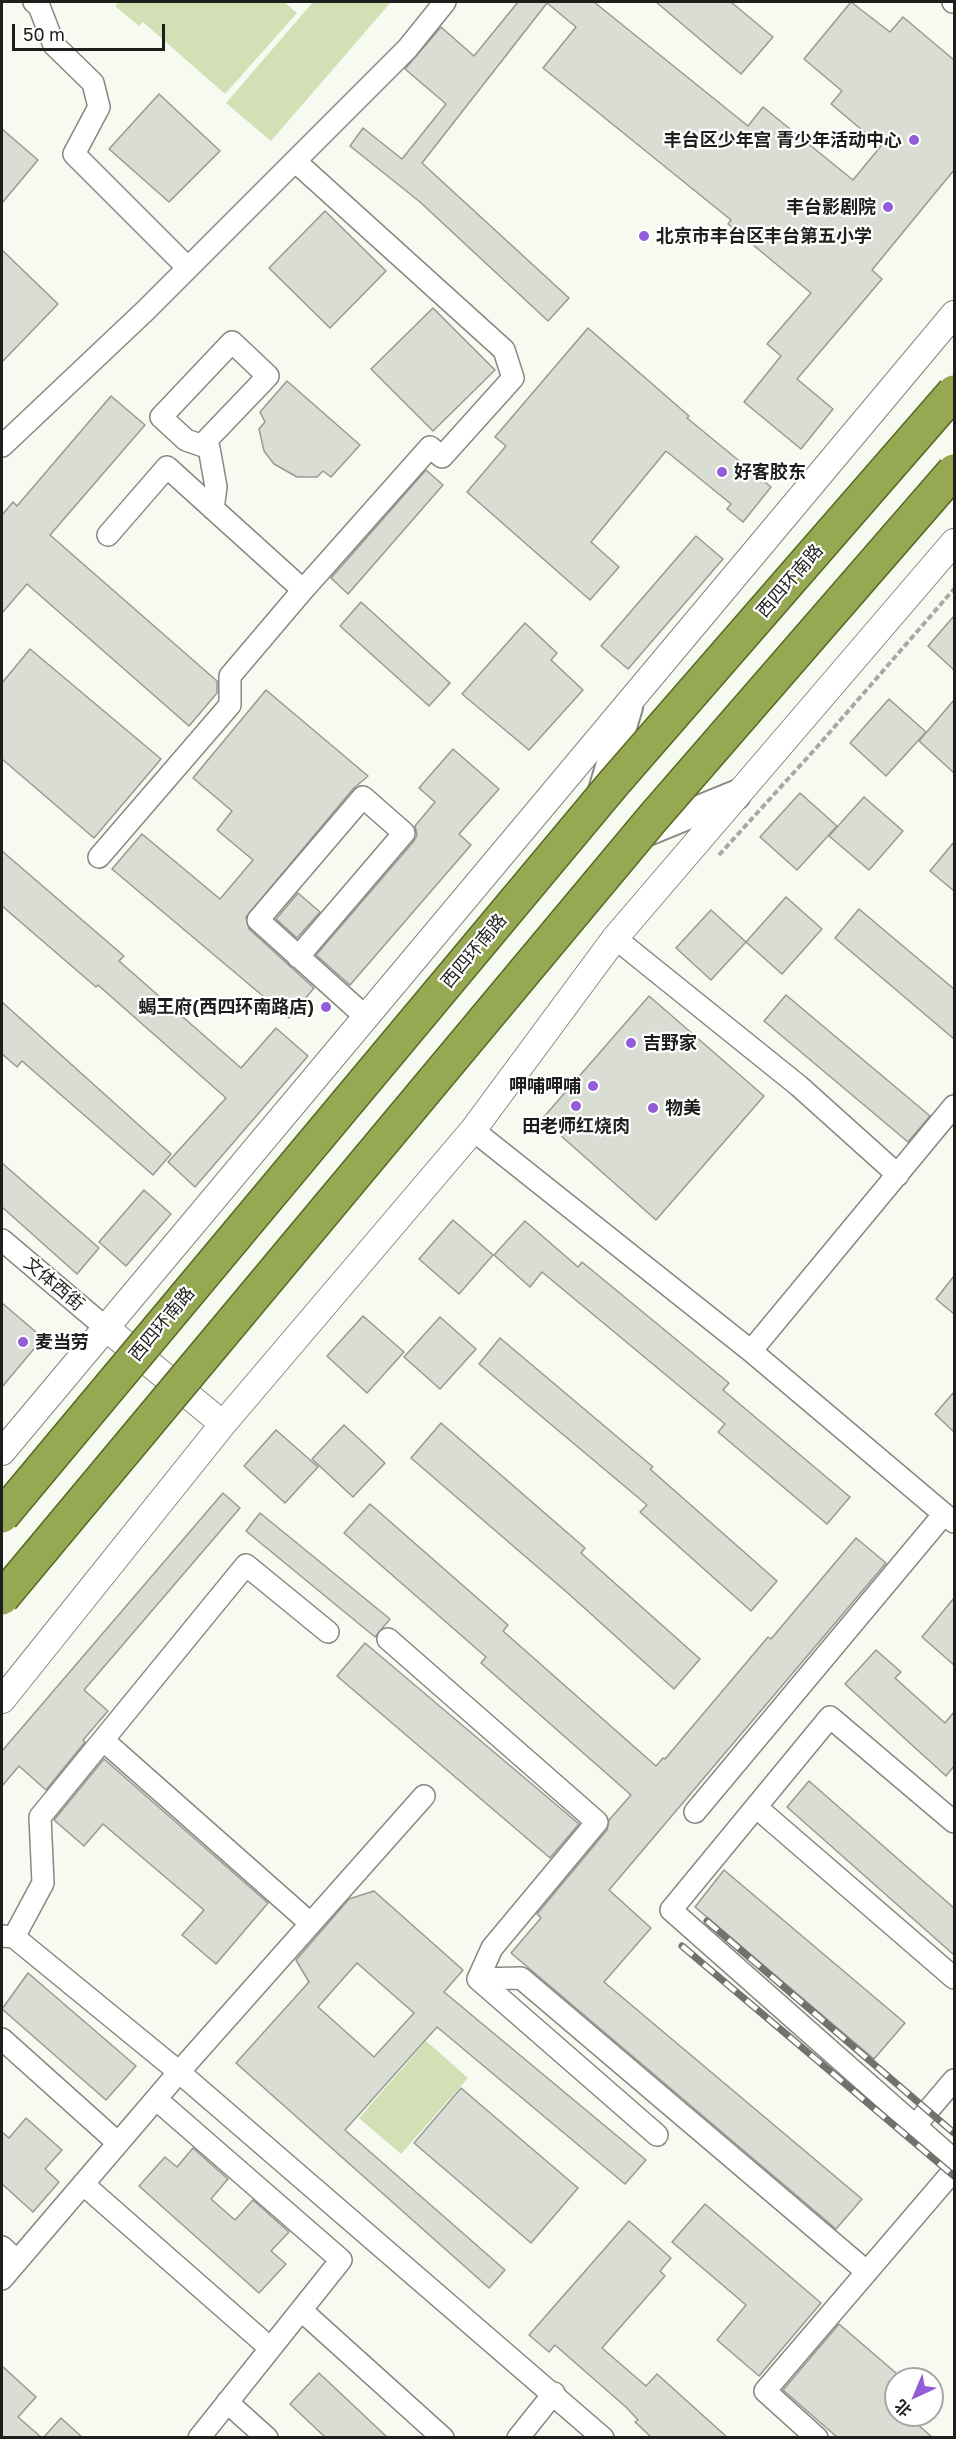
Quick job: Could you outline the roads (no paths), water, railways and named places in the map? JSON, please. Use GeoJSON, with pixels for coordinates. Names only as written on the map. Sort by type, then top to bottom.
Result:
{"type":"FeatureCollection","features":[{"type":"Feature","properties":{"kind":"highway","name":"西四环南路"},"geometry":{"type":"LineString","coordinates":[[2,1516],[613,784],[954,392]]}},
{"type":"Feature","properties":{"kind":"highway"},"geometry":{"type":"LineString","coordinates":[[2,1598],[652,819],[954,471]]}},
{"type":"Feature","properties":{"kind":"main road","name":"西四环南路"},"geometry":{"type":"LineString","coordinates":[[2,1516],[601,798],[628,707]]}},
{"type":"Feature","properties":{"kind":"main road"},"geometry":{"type":"LineString","coordinates":[[2,1598],[640,832],[736,795]]}},
{"type":"Feature","properties":{"kind":"street"},"geometry":{"type":"LineString","coordinates":[[33,2],[39,6],[54,45],[93,83],[99,106],[74,154],[188,268]]}},
{"type":"Feature","properties":{"kind":"street"},"geometry":{"type":"LineString","coordinates":[[2,446],[188,268],[407,50],[445,2]]}},
{"type":"Feature","properties":{"kind":"street"},"geometry":{"type":"LineString","coordinates":[[99,857],[230,705],[230,676],[303,590],[430,447],[442,457],[513,378],[504,350],[295,161]]}},
{"type":"Feature","properties":{"kind":"street","name":"西四环南路"},"geometry":{"type":"LineString","coordinates":[[2,1452],[628,707],[954,314]]}},
{"type":"Feature","properties":{"kind":"street"},"geometry":{"type":"LineString","coordinates":[[202,445],[268,376],[232,342],[161,417],[186,440],[209,448],[216,487],[213,508]]}},
{"type":"Feature","properties":{"kind":"street"},"geometry":{"type":"LineString","coordinates":[[108,535],[167,467],[303,590]]}},
{"type":"Feature","properties":{"kind":"street"},"geometry":{"type":"LineString","coordinates":[[2,1700],[223,1424],[473,1131],[615,938],[954,542]]}},
{"type":"Feature","properties":{"kind":"street"},"geometry":{"type":"LineString","coordinates":[[298,957],[404,833],[363,797],[258,920],[298,957],[367,1018]]}},
{"type":"Feature","properties":{"kind":"street"},"geometry":{"type":"LineString","coordinates":[[615,938],[799,1086],[898,1175]]}},
{"type":"Feature","properties":{"kind":"street"},"geometry":{"type":"LineString","coordinates":[[751,1351],[954,1107]]}},
{"type":"Feature","properties":{"kind":"street"},"geometry":{"type":"LineString","coordinates":[[473,1131],[751,1351],[949,1518],[695,1812]]}},
{"type":"Feature","properties":{"kind":"street","name":"文体西街"},"geometry":{"type":"LineString","coordinates":[[2,1240],[106,1328]]}},
{"type":"Feature","properties":{"kind":"street"},"geometry":{"type":"LineString","coordinates":[[106,1328],[223,1424]]}},
{"type":"Feature","properties":{"kind":"street"},"geometry":{"type":"LineString","coordinates":[[328,1632],[246,1564],[40,1817],[43,1883],[8,1936],[179,2072],[554,2393],[603,2438]]}},
{"type":"Feature","properties":{"kind":"street"},"geometry":{"type":"LineString","coordinates":[[388,1639],[597,1822],[492,1948],[478,1979]]}},
{"type":"Feature","properties":{"kind":"street"},"geometry":{"type":"LineString","coordinates":[[954,1822],[830,1717],[671,1910],[954,2160]]}},
{"type":"Feature","properties":{"kind":"street"},"geometry":{"type":"LineString","coordinates":[[103,1740],[310,1923]]}},
{"type":"Feature","properties":{"kind":"street"},"geometry":{"type":"LineString","coordinates":[[2,2279],[9,2254],[83,2184],[179,2072],[424,1796]]}},
{"type":"Feature","properties":{"kind":"street"},"geometry":{"type":"LineString","coordinates":[[756,1807],[954,1978]]}},
{"type":"Feature","properties":{"kind":"street"},"geometry":{"type":"LineString","coordinates":[[478,1979],[521,1978],[867,2272]]}},
{"type":"Feature","properties":{"kind":"street"},"geometry":{"type":"LineString","coordinates":[[478,1979],[657,2134]]}},
{"type":"Feature","properties":{"kind":"street"},"geometry":{"type":"LineString","coordinates":[[2,2039],[118,2143]]}},
{"type":"Feature","properties":{"kind":"street"},"geometry":{"type":"LineString","coordinates":[[914,2127],[954,2080]]}},
{"type":"Feature","properties":{"kind":"street"},"geometry":{"type":"LineString","coordinates":[[156,2099],[341,2260],[199,2438]]}},
{"type":"Feature","properties":{"kind":"street"},"geometry":{"type":"LineString","coordinates":[[817,2438],[765,2391],[954,2169]]}},
{"type":"Feature","properties":{"kind":"street"},"geometry":{"type":"LineString","coordinates":[[83,2184],[270,2349]]}},
{"type":"Feature","properties":{"kind":"street"},"geometry":{"type":"LineString","coordinates":[[301,2310],[443,2438]]}},
{"type":"Feature","properties":{"kind":"street"},"geometry":{"type":"LineString","coordinates":[[518,2438],[554,2393]]}},
{"type":"Feature","properties":{"kind":"street"},"geometry":{"type":"LineString","coordinates":[[227,2402],[267,2438]]}},
{"type":"Feature","properties":{"kind":"railway"},"geometry":{"type":"LineString","coordinates":[[707,1921],[954,2133]]}},
{"type":"Feature","properties":{"kind":"railway"},"geometry":{"type":"LineString","coordinates":[[682,1946],[954,2176]]}},
{"type":"Feature","properties":{"kind":"place","name":"丰台区少年宫 青少年活动中心"},"geometry":{"type":"Point","coordinates":[914,140]}},
{"type":"Feature","properties":{"kind":"place","name":"丰台影剧院"},"geometry":{"type":"Point","coordinates":[888,207]}},
{"type":"Feature","properties":{"kind":"place","name":"北京市丰台区丰台第五小学"},"geometry":{"type":"Point","coordinates":[644,236]}},
{"type":"Feature","properties":{"kind":"place","name":"好客胶东"},"geometry":{"type":"Point","coordinates":[722,472]}},
{"type":"Feature","properties":{"kind":"place","name":"蝎王府(西四环南路店)"},"geometry":{"type":"Point","coordinates":[326,1007]}},
{"type":"Feature","properties":{"kind":"place","name":"吉野家"},"geometry":{"type":"Point","coordinates":[631,1043]}},
{"type":"Feature","properties":{"kind":"place","name":"呷哺呷哺"},"geometry":{"type":"Point","coordinates":[593,1086]}},
{"type":"Feature","properties":{"kind":"place","name":"田老师红烧肉"},"geometry":{"type":"Point","coordinates":[576,1106]}},
{"type":"Feature","properties":{"kind":"place","name":"物美"},"geometry":{"type":"Point","coordinates":[653,1108]}},
{"type":"Feature","properties":{"kind":"place","name":"麦当劳"},"geometry":{"type":"Point","coordinates":[23,1342]}}]}
